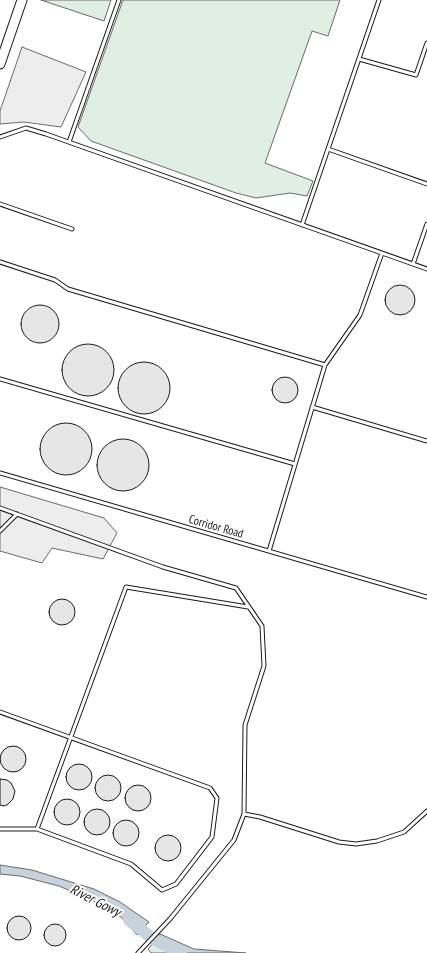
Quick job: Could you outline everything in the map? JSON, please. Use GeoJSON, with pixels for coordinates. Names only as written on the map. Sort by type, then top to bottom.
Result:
{"type":"FeatureCollection","features":[{"type":"Feature","properties":{"kind":"street"},"geometry":{"type":"LineString","coordinates":[[0,64],[22,0]]}},
{"type":"Feature","properties":{"kind":"lane"},"geometry":{"type":"LineString","coordinates":[[69,142],[119,0]]}},
{"type":"Feature","properties":{"kind":"lane"},"geometry":{"type":"LineString","coordinates":[[302,225],[379,0]]}},
{"type":"Feature","properties":{"kind":"lane"},"geometry":{"type":"LineString","coordinates":[[359,59],[416,75],[427,43]]}},
{"type":"Feature","properties":{"kind":"lane"},"geometry":{"type":"LineString","coordinates":[[0,137],[26,128],[427,269]]}},
{"type":"Feature","properties":{"kind":"lane"},"geometry":{"type":"LineString","coordinates":[[328,150],[427,184]]}},
{"type":"Feature","properties":{"kind":"lane"},"geometry":{"type":"LineString","coordinates":[[0,204],[72,229]]}},
{"type":"Feature","properties":{"kind":"lane"},"geometry":{"type":"LineString","coordinates":[[413,264],[427,224]]}},
{"type":"Feature","properties":{"kind":"lane"},"geometry":{"type":"LineString","coordinates":[[270,551],[324,365],[360,315],[382,253]]}},
{"type":"Feature","properties":{"kind":"lane"},"geometry":{"type":"LineString","coordinates":[[0,262],[55,280],[68,289],[324,365]]}},
{"type":"Feature","properties":{"kind":"lane"},"geometry":{"type":"LineString","coordinates":[[0,379],[295,464]]}},
{"type":"Feature","properties":{"kind":"lane"},"geometry":{"type":"LineString","coordinates":[[312,407],[427,441]]}},
{"type":"Feature","properties":{"kind":"lane","name":"Corridor Road"},"geometry":{"type":"LineString","coordinates":[[0,474],[427,597]]}},
{"type":"Feature","properties":{"kind":"lane"},"geometry":{"type":"LineString","coordinates":[[0,508],[163,567],[236,588],[262,626],[264,666],[245,725],[244,814],[234,840],[170,920],[138,953]]}},
{"type":"Feature","properties":{"kind":"lane"},"geometry":{"type":"LineString","coordinates":[[0,531],[17,514]]}},
{"type":"Feature","properties":{"kind":"lane"},"geometry":{"type":"LineString","coordinates":[[37,829],[126,587],[248,607]]}},
{"type":"Feature","properties":{"kind":"lane"},"geometry":{"type":"LineString","coordinates":[[0,712],[210,788],[217,798],[212,837],[176,884],[162,890],[131,864],[37,829],[0,829]]}},
{"type":"Feature","properties":{"kind":"lane"},"geometry":{"type":"LineString","coordinates":[[244,814],[260,817],[339,842],[356,844],[377,841],[404,832],[427,811]]}},
{"type":"Feature","properties":{"kind":"green space"},"geometry":{"type":"Polygon","coordinates":[[[41,0],[111,0],[104,21],[41,0]]]}},
{"type":"Feature","properties":{"kind":"green space"},"geometry":{"type":"Polygon","coordinates":[[[123,0],[340,0],[328,36],[312,31],[265,163],[313,181],[307,196],[290,193],[256,198],[236,193],[91,141],[78,127],[123,0]]]}},
{"type":"Feature","properties":{"kind":"green space"},"geometry":{"type":"Polygon","coordinates":[[[153,943],[171,953],[151,953],[148,949],[153,943]]]}},
{"type":"Feature","properties":{"kind":"shaded area"},"geometry":{"type":"Polygon","coordinates":[[[22,47],[86,72],[61,127],[24,122],[0,124],[0,111],[22,47]]]}},
{"type":"Feature","properties":{"kind":"shaded area"},"geometry":{"type":"Polygon","coordinates":[[[0,487],[104,518],[117,533],[103,559],[52,548],[42,563],[0,551],[0,487]]]}},
{"type":"Feature","properties":{"kind":"water"},"geometry":{"type":"Polygon","coordinates":[[[0,865],[32,870],[94,889],[120,902],[149,922],[137,935],[122,918],[107,907],[59,886],[20,876],[0,874],[0,865]]]}},
{"type":"Feature","properties":{"kind":"water"},"geometry":{"type":"Polygon","coordinates":[[[160,934],[194,949],[246,953],[171,953],[153,943],[160,934]]]}},
{"type":"Feature","properties":{"kind":"building"},"geometry":{"type":"Polygon","coordinates":[[[400,285],[411,289],[415,300],[411,311],[400,315],[389,311],[385,300],[389,289],[400,285]]]}},
{"type":"Feature","properties":{"kind":"building"},"geometry":{"type":"Polygon","coordinates":[[[40,305],[53,311],[59,324],[53,337],[40,343],[27,337],[21,324],[27,311],[40,305]]]}},
{"type":"Feature","properties":{"kind":"building"},"geometry":{"type":"Polygon","coordinates":[[[83,344],[93,344],[107,351],[114,365],[114,375],[107,389],[93,396],[83,396],[73,392],[66,385],[62,375],[62,365],[66,355],[73,348],[83,344]]]}},
{"type":"Feature","properties":{"kind":"building"},"geometry":{"type":"Polygon","coordinates":[[[139,362],[149,362],[163,369],[170,383],[170,393],[163,407],[149,414],[139,414],[129,410],[122,403],[118,393],[118,383],[122,373],[129,366],[139,362]]]}},
{"type":"Feature","properties":{"kind":"building"},"geometry":{"type":"Polygon","coordinates":[[[285,377],[294,381],[298,390],[294,399],[285,403],[276,399],[272,390],[276,381],[285,377]]]}},
{"type":"Feature","properties":{"kind":"building"},"geometry":{"type":"Polygon","coordinates":[[[61,423],[71,423],[85,430],[92,444],[92,454],[85,468],[71,475],[61,475],[51,471],[44,464],[40,454],[40,444],[44,434],[51,427],[61,423]]]}},
{"type":"Feature","properties":{"kind":"building"},"geometry":{"type":"Polygon","coordinates":[[[118,439],[128,439],[142,446],[149,460],[149,470],[142,484],[128,491],[118,491],[108,487],[101,480],[97,470],[97,460],[101,450],[108,443],[118,439]]]}},
{"type":"Feature","properties":{"kind":"building"},"geometry":{"type":"Polygon","coordinates":[[[62,599],[71,603],[75,612],[71,621],[62,625],[53,621],[49,612],[53,603],[62,599]]]}},
{"type":"Feature","properties":{"kind":"building"},"geometry":{"type":"Polygon","coordinates":[[[13,746],[22,750],[26,759],[22,768],[13,772],[4,768],[0,759],[4,750],[13,746]]]}},
{"type":"Feature","properties":{"kind":"building"},"geometry":{"type":"Polygon","coordinates":[[[79,764],[88,768],[92,777],[88,786],[79,790],[70,786],[66,777],[70,768],[79,764]]]}},
{"type":"Feature","properties":{"kind":"building"},"geometry":{"type":"Polygon","coordinates":[[[108,775],[117,779],[121,788],[117,797],[108,801],[99,797],[95,788],[99,779],[108,775]]]}},
{"type":"Feature","properties":{"kind":"building"},"geometry":{"type":"Polygon","coordinates":[[[0,779],[11,783],[15,791],[13,799],[3,806],[0,805],[0,779]]]}},
{"type":"Feature","properties":{"kind":"building"},"geometry":{"type":"Polygon","coordinates":[[[138,785],[147,789],[151,798],[147,807],[138,811],[129,807],[125,798],[129,789],[138,785]]]}},
{"type":"Feature","properties":{"kind":"building"},"geometry":{"type":"Polygon","coordinates":[[[67,799],[76,803],[80,812],[76,821],[67,825],[58,821],[54,812],[58,803],[67,799]]]}},
{"type":"Feature","properties":{"kind":"building"},"geometry":{"type":"Polygon","coordinates":[[[97,809],[106,813],[110,822],[106,831],[97,835],[88,831],[84,822],[88,813],[97,809]]]}},
{"type":"Feature","properties":{"kind":"building"},"geometry":{"type":"Polygon","coordinates":[[[126,820],[135,824],[139,833],[135,842],[126,846],[117,842],[113,833],[117,824],[126,820]]]}},
{"type":"Feature","properties":{"kind":"building"},"geometry":{"type":"Polygon","coordinates":[[[168,835],[177,839],[181,848],[177,857],[168,861],[159,857],[155,848],[159,839],[168,835]]]}},
{"type":"Feature","properties":{"kind":"building"},"geometry":{"type":"Polygon","coordinates":[[[19,916],[28,919],[31,928],[28,937],[19,940],[10,937],[7,928],[10,919],[19,916]]]}},
{"type":"Feature","properties":{"kind":"building"},"geometry":{"type":"Polygon","coordinates":[[[55,924],[65,931],[66,935],[59,945],[55,946],[45,939],[44,935],[51,925],[55,924]]]}},
{"type":"Feature","properties":{"kind":"waterway","name":"River Gowy"},"geometry":{"type":"LineString","coordinates":[[129,920],[153,939],[181,953]]}}]}
